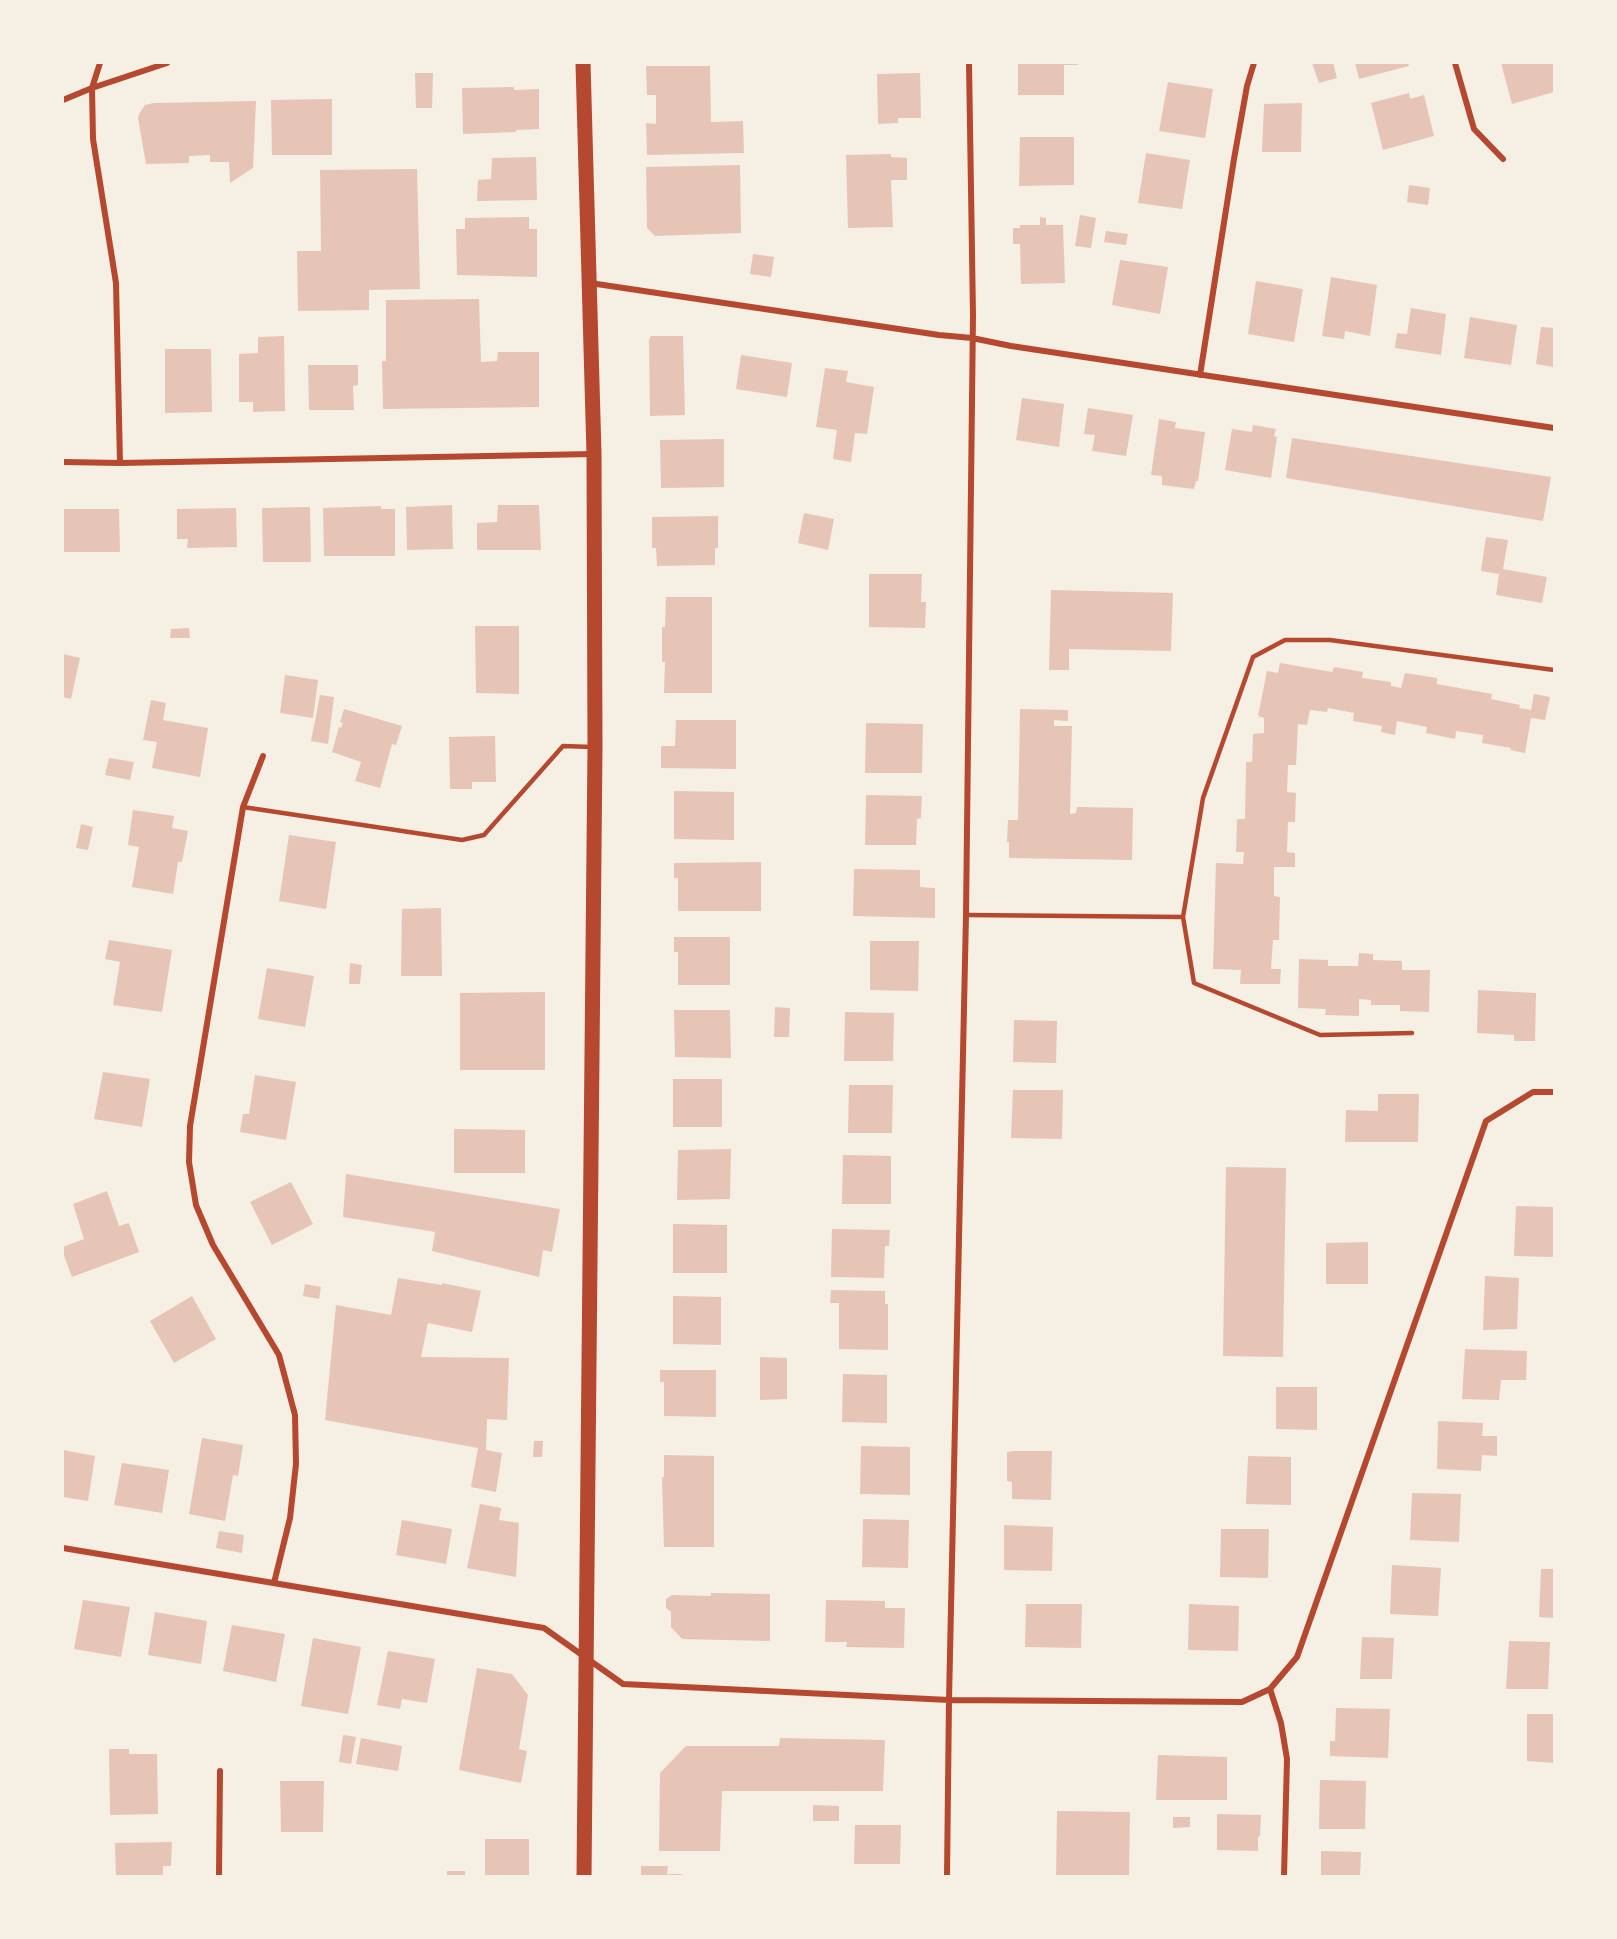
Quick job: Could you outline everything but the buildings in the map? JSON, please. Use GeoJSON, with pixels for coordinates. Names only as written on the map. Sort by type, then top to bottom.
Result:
{"type":"FeatureCollection","features":[{"type":"Feature","properties":{"kind":"main road"},"geometry":{"type":"LineString","coordinates":[[584,63],[594,454],[588,1658],[584,1876]]}},
{"type":"Feature","properties":{"kind":"street"},"geometry":{"type":"LineString","coordinates":[[100,63],[92,88],[93,139],[116,283],[120,464]]}},
{"type":"Feature","properties":{"kind":"street"},"geometry":{"type":"LineString","coordinates":[[63,100],[167,63]]}},
{"type":"Feature","properties":{"kind":"street"},"geometry":{"type":"LineString","coordinates":[[947,1876],[966,915],[972,338],[969,63]]}},
{"type":"Feature","properties":{"kind":"street"},"geometry":{"type":"LineString","coordinates":[[1200,375],[1234,159],[1247,86],[1254,63]]}},
{"type":"Feature","properties":{"kind":"street"},"geometry":{"type":"LineString","coordinates":[[1455,63],[1474,129],[1503,159]]}},
{"type":"Feature","properties":{"kind":"street"},"geometry":{"type":"LineString","coordinates":[[589,283],[972,338],[1011,346],[1554,428]]}},
{"type":"Feature","properties":{"kind":"street"},"geometry":{"type":"LineString","coordinates":[[63,462],[120,464],[594,454]]}},
{"type":"Feature","properties":{"kind":"street"},"geometry":{"type":"LineString","coordinates":[[263,756],[243,807],[190,1126],[189,1162],[196,1205],[200,1215],[213,1245],[279,1355],[295,1414],[296,1464],[290,1518],[274,1583]]}},
{"type":"Feature","properties":{"kind":"street"},"geometry":{"type":"LineString","coordinates":[[63,1548],[544,1628],[622,1684],[949,1700],[1242,1702],[1270,1689],[1297,1657],[1486,1121],[1533,1092],[1554,1092]]}},
{"type":"Feature","properties":{"kind":"street"},"geometry":{"type":"LineString","coordinates":[[1270,1689],[1281,1723],[1287,1759],[1284,1876]]}},
{"type":"Feature","properties":{"kind":"street"},"geometry":{"type":"LineString","coordinates":[[219,1876],[220,1771]]}},
{"type":"Feature","properties":{"kind":"lane"},"geometry":{"type":"LineString","coordinates":[[1412,1033],[1320,1035],[1194,982],[1183,917],[1203,798],[1254,657],[1285,640],[1330,639],[1554,670]]}},
{"type":"Feature","properties":{"kind":"lane"},"geometry":{"type":"LineString","coordinates":[[243,807],[462,840],[484,835],[563,746],[594,747]]}},
{"type":"Feature","properties":{"kind":"lane"},"geometry":{"type":"LineString","coordinates":[[966,915],[1183,917]]}}]}
